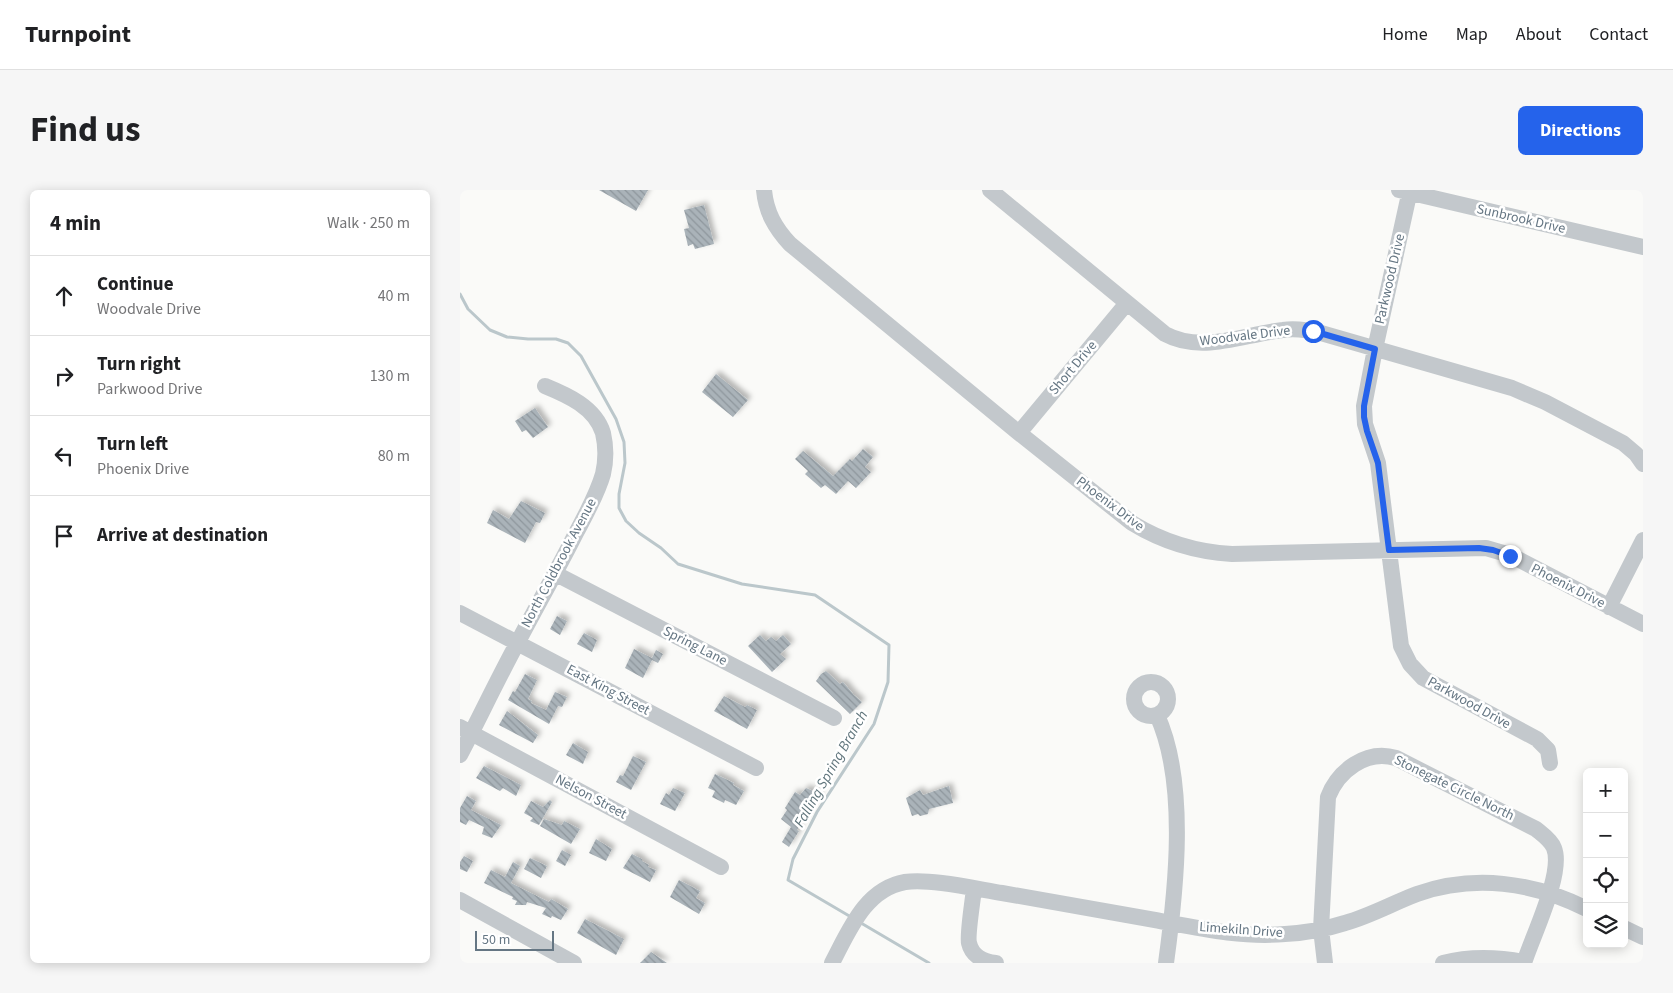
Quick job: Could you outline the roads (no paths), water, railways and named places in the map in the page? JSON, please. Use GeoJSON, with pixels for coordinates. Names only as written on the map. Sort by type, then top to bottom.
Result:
{"type":"FeatureCollection","features":[{"type":"Feature","properties":{"kind":"street","name":"Phoenix Drive"},"geometry":{"type":"LineString","coordinates":[[764,190],[770,216],[790,244],[1019,433],[1132,523],[1152,535],[1203,551],[1238,555],[1486,548],[1502,552],[1643,624]]}},
{"type":"Feature","properties":{"kind":"street","name":"Woodvale Drive"},"geometry":{"type":"LineString","coordinates":[[990,190],[1165,334],[1185,342],[1210,342],[1283,330],[1321,333],[1530,395],[1623,443],[1636,454],[1643,464]]}},
{"type":"Feature","properties":{"kind":"street","name":"Sunbrook Drive"},"geometry":{"type":"LineString","coordinates":[[1406,191],[1643,247]]}},
{"type":"Feature","properties":{"kind":"street","name":"Parkwood Drive"},"geometry":{"type":"LineString","coordinates":[[1406,191],[1364,406],[1367,431],[1378,463],[1399,639],[1403,652],[1410,664],[1427,681],[1537,739],[1548,750],[1550,763]]}},
{"type":"Feature","properties":{"kind":"street","name":"Short Drive"},"geometry":{"type":"LineString","coordinates":[[1019,433],[1127,303]]}},
{"type":"Feature","properties":{"kind":"street","name":"North Coldbrook Avenue"},"geometry":{"type":"LineString","coordinates":[[460,755],[466,730],[556,574],[600,484],[605,460],[605,446],[598,423],[581,404],[567,395],[545,386]]}},
{"type":"Feature","properties":{"kind":"street"},"geometry":{"type":"LineString","coordinates":[[1609,607],[1643,540]]}},
{"type":"Feature","properties":{"kind":"street","name":"Spring Lane"},"geometry":{"type":"LineString","coordinates":[[556,574],[834,718]]}},
{"type":"Feature","properties":{"kind":"street","name":"East King Street"},"geometry":{"type":"LineString","coordinates":[[460,613],[756,768]]}},
{"type":"Feature","properties":{"kind":"street"},"geometry":{"type":"LineString","coordinates":[[1157,715],[1164,730],[1175,788],[1177,832],[1171,923],[1166,963]]}},
{"type":"Feature","properties":{"kind":"street","name":"Nelson Street"},"geometry":{"type":"LineString","coordinates":[[466,730],[721,867]]}},
{"type":"Feature","properties":{"kind":"street","name":"Stonegate Circle North"},"geometry":{"type":"LineString","coordinates":[[1325,963],[1321,929],[1328,797],[1334,784],[1352,766],[1360,761],[1390,756],[1536,828],[1550,842],[1556,854],[1556,868],[1546,907],[1524,962]]}},
{"type":"Feature","properties":{"kind":"street","name":"Limekiln Drive"},"geometry":{"type":"LineString","coordinates":[[832,963],[856,917],[870,901],[887,887],[907,882],[928,882],[974,888],[1171,923],[1235,933],[1259,934],[1285,934],[1321,929],[1346,923],[1416,895],[1456,884],[1480,882],[1504,883],[1526,887],[1549,893],[1583,907]]}},
{"type":"Feature","properties":{"kind":"street"},"geometry":{"type":"LineString","coordinates":[[974,888],[969,943],[975,955],[988,962],[996,963]]}},
{"type":"Feature","properties":{"kind":"street"},"geometry":{"type":"LineString","coordinates":[[460,900],[574,963]]}},
{"type":"Feature","properties":{"kind":"street"},"geometry":{"type":"LineString","coordinates":[[1628,930],[1643,937]]}},
{"type":"Feature","properties":{"kind":"street"},"geometry":{"type":"LineString","coordinates":[[1443,963],[1472,958],[1500,958],[1524,962]]}},
{"type":"Feature","properties":{"kind":"waterway","name":"Falling Spring Branch"},"geometry":{"type":"LineString","coordinates":[[460,294],[468,309],[490,330],[507,337],[556,339],[568,343],[581,356],[616,419],[624,442],[625,463],[619,494],[619,508],[626,521],[639,533],[661,548],[678,564],[742,584],[815,595],[889,645],[888,682],[874,724],[817,812],[793,859],[788,880],[851,917]]}},
{"type":"Feature","properties":{"kind":"waterway","name":"Falling Spring Branch"},"geometry":{"type":"LineString","coordinates":[[861,923],[929,963]]}}]}
